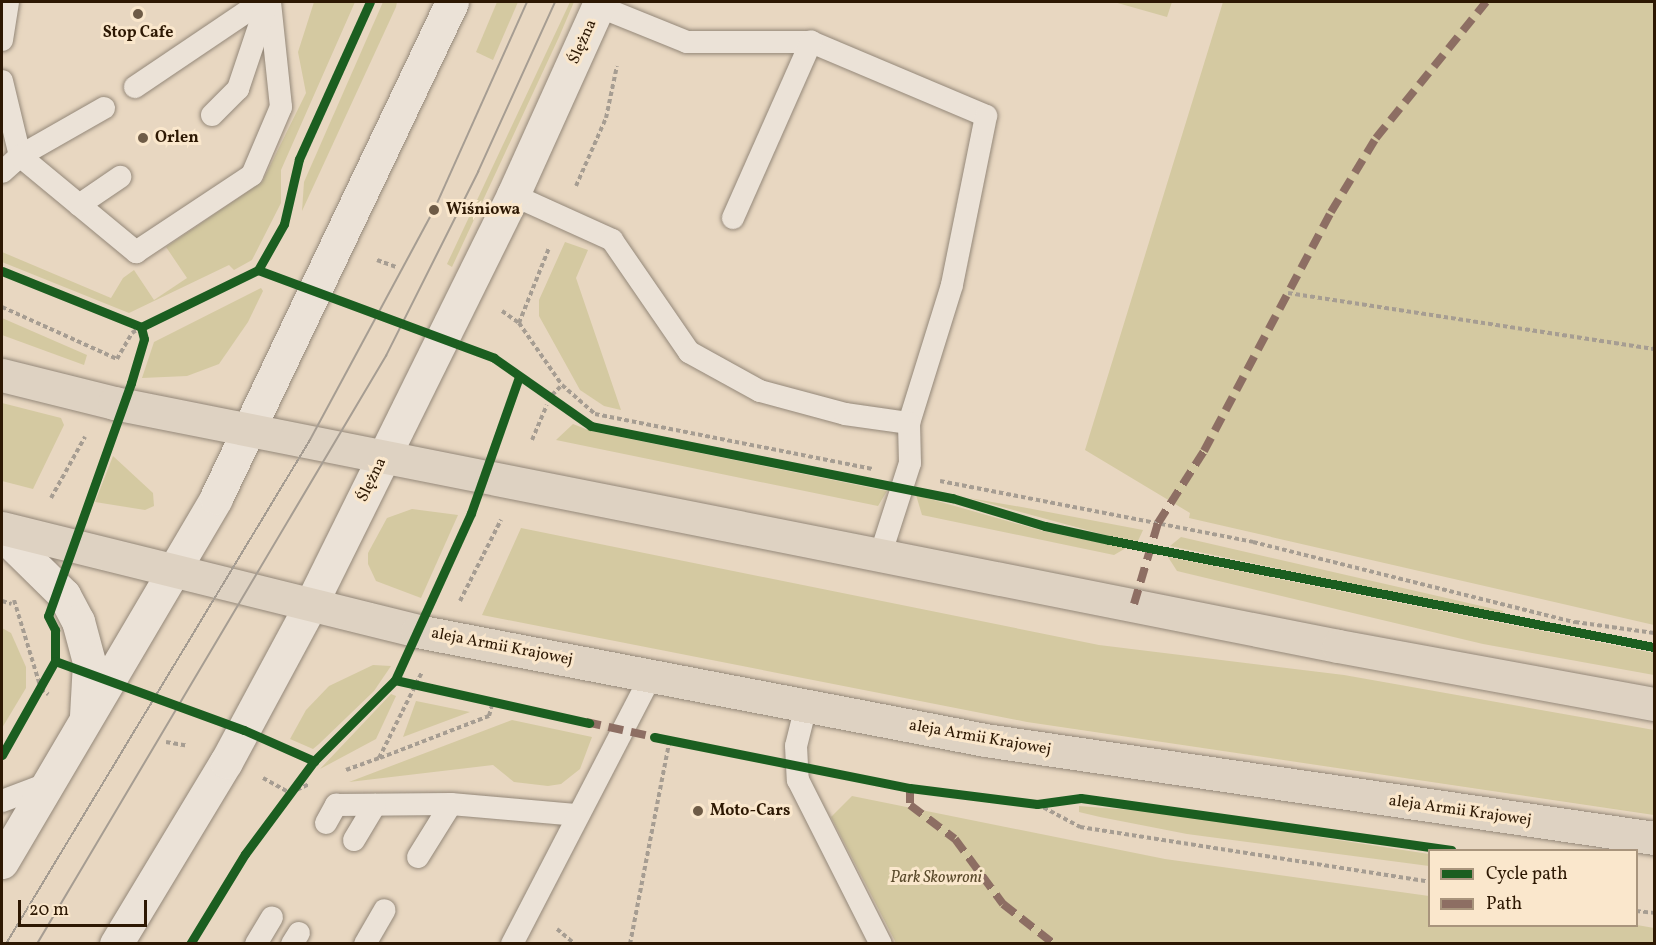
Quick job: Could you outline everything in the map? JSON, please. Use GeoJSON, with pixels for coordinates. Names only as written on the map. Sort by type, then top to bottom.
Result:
{"type":"FeatureCollection","features":[{"type":"Feature","properties":{"kind":"main road"},"geometry":{"type":"LineString","coordinates":[[2,862],[175,571],[251,428],[443,8]]}},
{"type":"Feature","properties":{"kind":"main road","name":"Ślężna"},"geometry":{"type":"LineString","coordinates":[[116,944],[220,772],[311,604],[608,8]]}},
{"type":"Feature","properties":{"kind":"main road"},"geometry":{"type":"LineString","coordinates":[[2,375],[251,428],[1326,643],[1654,704]]}},
{"type":"Feature","properties":{"kind":"main road","name":"aleja Armii Krajowej"},"geometry":{"type":"LineString","coordinates":[[2,528],[417,631],[985,740],[1654,838]]}},
{"type":"Feature","properties":{"kind":"main road"},"geometry":{"type":"LineString","coordinates":[[2,534],[64,595],[86,646],[89,673],[87,716]]}},
{"type":"Feature","properties":{"kind":"lane"},"geometry":{"type":"LineString","coordinates":[[2,40],[8,2]]}},
{"type":"Feature","properties":{"kind":"lane"},"geometry":{"type":"LineString","coordinates":[[135,87],[193,39],[261,2]]}},
{"type":"Feature","properties":{"kind":"lane"},"geometry":{"type":"LineString","coordinates":[[212,115],[238,89],[269,2]]}},
{"type":"Feature","properties":{"kind":"lane"},"geometry":{"type":"LineString","coordinates":[[2,81],[20,156],[136,252],[252,175],[281,107],[269,2]]}},
{"type":"Feature","properties":{"kind":"lane"},"geometry":{"type":"LineString","coordinates":[[608,8],[687,42],[811,42],[986,116],[952,285],[909,423],[910,463],[881,553]]}},
{"type":"Feature","properties":{"kind":"lane"},"geometry":{"type":"LineString","coordinates":[[733,218],[811,42]]}},
{"type":"Feature","properties":{"kind":"lane"},"geometry":{"type":"LineString","coordinates":[[2,172],[20,156],[104,108]]}},
{"type":"Feature","properties":{"kind":"lane"},"geometry":{"type":"LineString","coordinates":[[79,205],[120,177]]}},
{"type":"Feature","properties":{"kind":"lane"},"geometry":{"type":"LineString","coordinates":[[513,195],[612,240],[689,352],[760,391],[845,414],[909,423]]}},
{"type":"Feature","properties":{"kind":"lane"},"geometry":{"type":"LineString","coordinates":[[512,944],[576,815],[619,743],[651,676]]}},
{"type":"Feature","properties":{"kind":"lane"},"geometry":{"type":"LineString","coordinates":[[806,706],[796,746],[798,780],[881,944]]}},
{"type":"Feature","properties":{"kind":"lane"},"geometry":{"type":"LineString","coordinates":[[2,801],[47,784]]}},
{"type":"Feature","properties":{"kind":"lane"},"geometry":{"type":"LineString","coordinates":[[326,823],[336,805],[451,804],[576,815]]}},
{"type":"Feature","properties":{"kind":"lane"},"geometry":{"type":"LineString","coordinates":[[418,857],[451,804]]}},
{"type":"Feature","properties":{"kind":"lane"},"geometry":{"type":"LineString","coordinates":[[354,840],[375,805]]}},
{"type":"Feature","properties":{"kind":"lane"},"geometry":{"type":"LineString","coordinates":[[365,944],[386,910]]}},
{"type":"Feature","properties":{"kind":"lane"},"geometry":{"type":"LineString","coordinates":[[256,944],[272,917]]}},
{"type":"Feature","properties":{"kind":"path"},"geometry":{"type":"LineString","coordinates":[[519,323],[562,217],[606,118],[608,8]]}},
{"type":"Feature","properties":{"kind":"path"},"geometry":{"type":"LineString","coordinates":[[377,260],[396,267]]}},
{"type":"Feature","properties":{"kind":"path"},"geometry":{"type":"LineString","coordinates":[[1288,292],[1654,350]]}},
{"type":"Feature","properties":{"kind":"path"},"geometry":{"type":"LineString","coordinates":[[2,307],[117,359]]}},
{"type":"Feature","properties":{"kind":"path"},"geometry":{"type":"LineString","coordinates":[[502,311],[519,323],[562,386],[595,414],[882,470]]}},
{"type":"Feature","properties":{"kind":"path"},"geometry":{"type":"LineString","coordinates":[[126,321],[141,327]]}},
{"type":"Feature","properties":{"kind":"path"},"geometry":{"type":"LineString","coordinates":[[110,368],[132,333],[141,327]]}},
{"type":"Feature","properties":{"kind":"path"},"geometry":{"type":"LineString","coordinates":[[141,327],[144,339]]}},
{"type":"Feature","properties":{"kind":"path"},"geometry":{"type":"LineString","coordinates":[[558,405],[547,394],[562,386]]}},
{"type":"Feature","properties":{"kind":"path"},"geometry":{"type":"LineString","coordinates":[[532,440],[547,405]]}},
{"type":"Feature","properties":{"kind":"path"},"geometry":{"type":"LineString","coordinates":[[51,498],[90,428]]}},
{"type":"Feature","properties":{"kind":"path"},"geometry":{"type":"LineString","coordinates":[[638,435],[795,466]]}},
{"type":"Feature","properties":{"kind":"path"},"geometry":{"type":"LineString","coordinates":[[931,480],[1253,542],[1575,622],[1654,633]]}},
{"type":"Feature","properties":{"kind":"path"},"geometry":{"type":"LineString","coordinates":[[455,611],[502,519]]}},
{"type":"Feature","properties":{"kind":"path"},"geometry":{"type":"LineString","coordinates":[[17,593],[13,604],[40,689]]}},
{"type":"Feature","properties":{"kind":"path"},"geometry":{"type":"LineString","coordinates":[[2,601],[13,604]]}},
{"type":"Feature","properties":{"kind":"path"},"geometry":{"type":"LineString","coordinates":[[40,689],[54,661],[89,673]]}},
{"type":"Feature","properties":{"kind":"path"},"geometry":{"type":"LineString","coordinates":[[379,758],[409,683],[424,669]]}},
{"type":"Feature","properties":{"kind":"path"},"geometry":{"type":"LineString","coordinates":[[340,772],[489,716],[493,701]]}},
{"type":"Feature","properties":{"kind":"path"},"geometry":{"type":"LineString","coordinates":[[630,944],[670,739]]}},
{"type":"Feature","properties":{"kind":"path"},"geometry":{"type":"LineString","coordinates":[[166,742],[188,746]]}},
{"type":"Feature","properties":{"kind":"path"},"geometry":{"type":"LineString","coordinates":[[290,793],[308,769]]}},
{"type":"Feature","properties":{"kind":"path"},"geometry":{"type":"LineString","coordinates":[[263,778],[290,793]]}},
{"type":"Feature","properties":{"kind":"path"},"geometry":{"type":"LineString","coordinates":[[290,793],[321,779]]}},
{"type":"Feature","properties":{"kind":"path"},"geometry":{"type":"LineString","coordinates":[[1037,804],[1059,801]]}},
{"type":"Feature","properties":{"kind":"path"},"geometry":{"type":"LineString","coordinates":[[1037,804],[1080,826],[1428,882]]}},
{"type":"Feature","properties":{"kind":"path"},"geometry":{"type":"LineString","coordinates":[[1638,911],[1654,913]]}},
{"type":"Feature","properties":{"kind":"green space"},"geometry":{"type":"Polygon","coordinates":[[[314,2],[355,2],[281,170],[281,203],[252,260],[234,270],[229,265],[129,313],[2,262],[2,252],[111,298],[123,278],[134,270],[154,300],[187,278],[166,247],[262,182],[306,93],[298,52],[314,2]]]}},
{"type":"Feature","properties":{"kind":"green space"},"geometry":{"type":"Polygon","coordinates":[[[383,2],[397,2],[302,211],[304,182],[383,2]]]}},
{"type":"Feature","properties":{"kind":"green space"},"geometry":{"type":"Polygon","coordinates":[[[497,2],[518,2],[493,60],[476,52],[497,2]]]}},
{"type":"Feature","properties":{"kind":"green space"},"geometry":{"type":"Polygon","coordinates":[[[570,2],[574,2],[559,37],[452,267],[447,264],[570,2]]]}},
{"type":"Feature","properties":{"kind":"green space"},"geometry":{"type":"Polygon","coordinates":[[[1114,2],[1172,2],[1167,17],[1114,2]]]}},
{"type":"Feature","properties":{"kind":"green space"},"geometry":{"type":"Polygon","coordinates":[[[1223,2],[1654,2],[1654,625],[1189,518],[1190,513],[1085,450],[1223,2]]]}},
{"type":"Feature","properties":{"kind":"green space"},"geometry":{"type":"Polygon","coordinates":[[[565,242],[588,250],[576,278],[621,410],[604,406],[580,390],[539,316],[539,300],[565,242]]]}},
{"type":"Feature","properties":{"kind":"green space"},"geometry":{"type":"Polygon","coordinates":[[[261,288],[263,291],[248,322],[219,364],[187,376],[142,378],[154,342],[261,288]]]}},
{"type":"Feature","properties":{"kind":"green space"},"geometry":{"type":"Polygon","coordinates":[[[2,318],[87,355],[84,365],[2,335],[2,318]]]}},
{"type":"Feature","properties":{"kind":"green space"},"geometry":{"type":"Polygon","coordinates":[[[2,403],[61,418],[64,425],[33,489],[2,481],[2,403]]]}},
{"type":"Feature","properties":{"kind":"green space"},"geometry":{"type":"Polygon","coordinates":[[[573,424],[591,431],[887,491],[878,506],[556,440],[573,424]]]}},
{"type":"Feature","properties":{"kind":"green space"},"geometry":{"type":"Polygon","coordinates":[[[113,456],[153,493],[154,506],[145,510],[95,502],[113,456]]]}},
{"type":"Feature","properties":{"kind":"green space"},"geometry":{"type":"Polygon","coordinates":[[[916,495],[1043,531],[1126,548],[1114,555],[922,515],[916,495]]]}},
{"type":"Feature","properties":{"kind":"green space"},"geometry":{"type":"Polygon","coordinates":[[[969,498],[1143,530],[1138,541],[1109,536],[969,498]]]}},
{"type":"Feature","properties":{"kind":"green space"},"geometry":{"type":"Polygon","coordinates":[[[412,509],[458,515],[421,598],[376,581],[368,564],[368,553],[387,518],[412,509]]]}},
{"type":"Feature","properties":{"kind":"green space"},"geometry":{"type":"Polygon","coordinates":[[[521,528],[1099,645],[1344,675],[1654,730],[1654,815],[1027,722],[482,615],[521,528]]]}},
{"type":"Feature","properties":{"kind":"green space"},"geometry":{"type":"Polygon","coordinates":[[[1181,537],[1503,611],[1502,615],[1170,546],[1181,537]]]}},
{"type":"Feature","properties":{"kind":"green space"},"geometry":{"type":"Polygon","coordinates":[[[1168,557],[1654,653],[1654,675],[1483,644],[1177,571],[1168,557]]]}},
{"type":"Feature","properties":{"kind":"green space"},"geometry":{"type":"Polygon","coordinates":[[[2,628],[11,633],[26,667],[26,688],[2,728],[2,628]]]}},
{"type":"Feature","properties":{"kind":"green space"},"geometry":{"type":"Polygon","coordinates":[[[373,665],[391,666],[374,691],[319,744],[313,749],[290,739],[306,710],[329,686],[373,665]]]}},
{"type":"Feature","properties":{"kind":"green space"},"geometry":{"type":"Polygon","coordinates":[[[391,694],[396,696],[376,739],[320,769],[391,694]]]}},
{"type":"Feature","properties":{"kind":"green space"},"geometry":{"type":"Polygon","coordinates":[[[416,701],[470,712],[403,737],[416,701]]]}},
{"type":"Feature","properties":{"kind":"green space"},"geometry":{"type":"Polygon","coordinates":[[[512,720],[592,737],[580,769],[561,784],[548,786],[514,782],[493,765],[349,782],[512,720]]]}},
{"type":"Feature","properties":{"kind":"green space","name":"Park Skowroni"},"geometry":{"type":"Polygon","coordinates":[[[852,796],[1165,859],[1428,896],[1428,927],[1638,927],[1638,925],[1654,928],[1654,943],[896,943],[831,817],[852,796]]]}},
{"type":"Feature","properties":{"kind":"green space"},"geometry":{"type":"Polygon","coordinates":[[[1079,806],[1156,812],[1428,854],[1428,866],[1187,834],[1079,812],[1079,806]]]}},
{"type":"Feature","properties":{"kind":"tram line"},"geometry":{"type":"LineString","coordinates":[[6,944],[310,440],[434,210],[527,2]]}},
{"type":"Feature","properties":{"kind":"tram line"},"geometry":{"type":"LineString","coordinates":[[37,944],[386,356],[478,172],[555,2]]}},
{"type":"Feature","properties":{"kind":"marked path"},"geometry":{"type":"LineString","coordinates":[[1134,604],[1158,523],[1204,451],[1331,212],[1376,138],[1486,2]]}},
{"type":"Feature","properties":{"kind":"marked path"},"geometry":{"type":"LineString","coordinates":[[586,722],[659,738]]}},
{"type":"Feature","properties":{"kind":"marked path"},"geometry":{"type":"LineString","coordinates":[[910,788],[910,805],[955,839],[1003,904],[1054,944]]}},
{"type":"Feature","properties":{"kind":"cycle path"},"geometry":{"type":"LineString","coordinates":[[2,271],[141,327],[258,270],[284,224],[299,159],[370,2]]}},
{"type":"Feature","properties":{"kind":"cycle path"},"geometry":{"type":"LineString","coordinates":[[258,270],[494,358],[591,426],[952,498],[1045,526],[1109,540],[1654,647]]}},
{"type":"Feature","properties":{"kind":"cycle path"},"geometry":{"type":"LineString","coordinates":[[141,327],[144,339],[131,383],[48,616],[55,630],[55,661],[244,730],[314,761],[395,680],[471,513],[519,377]]}},
{"type":"Feature","properties":{"kind":"cycle path"},"geometry":{"type":"LineString","coordinates":[[2,755],[55,661]]}},
{"type":"Feature","properties":{"kind":"cycle path"},"geometry":{"type":"LineString","coordinates":[[395,680],[589,723]]}},
{"type":"Feature","properties":{"kind":"cycle path"},"geometry":{"type":"LineString","coordinates":[[654,737],[910,788],[1037,804],[1081,798],[1444,849]]}},
{"type":"Feature","properties":{"kind":"cycle path"},"geometry":{"type":"LineString","coordinates":[[190,944],[245,854],[314,761]]}},
{"type":"Feature","properties":{"kind":"place","name":"Stop Cafe"},"geometry":{"type":"Point","coordinates":[138,14]}},
{"type":"Feature","properties":{"kind":"place","name":"Orlen"},"geometry":{"type":"Point","coordinates":[143,138]}},
{"type":"Feature","properties":{"kind":"place","name":"Wiśniowa"},"geometry":{"type":"Point","coordinates":[434,210]}},
{"type":"Feature","properties":{"kind":"place","name":"Moto-Cars"},"geometry":{"type":"Point","coordinates":[698,811]}}]}
